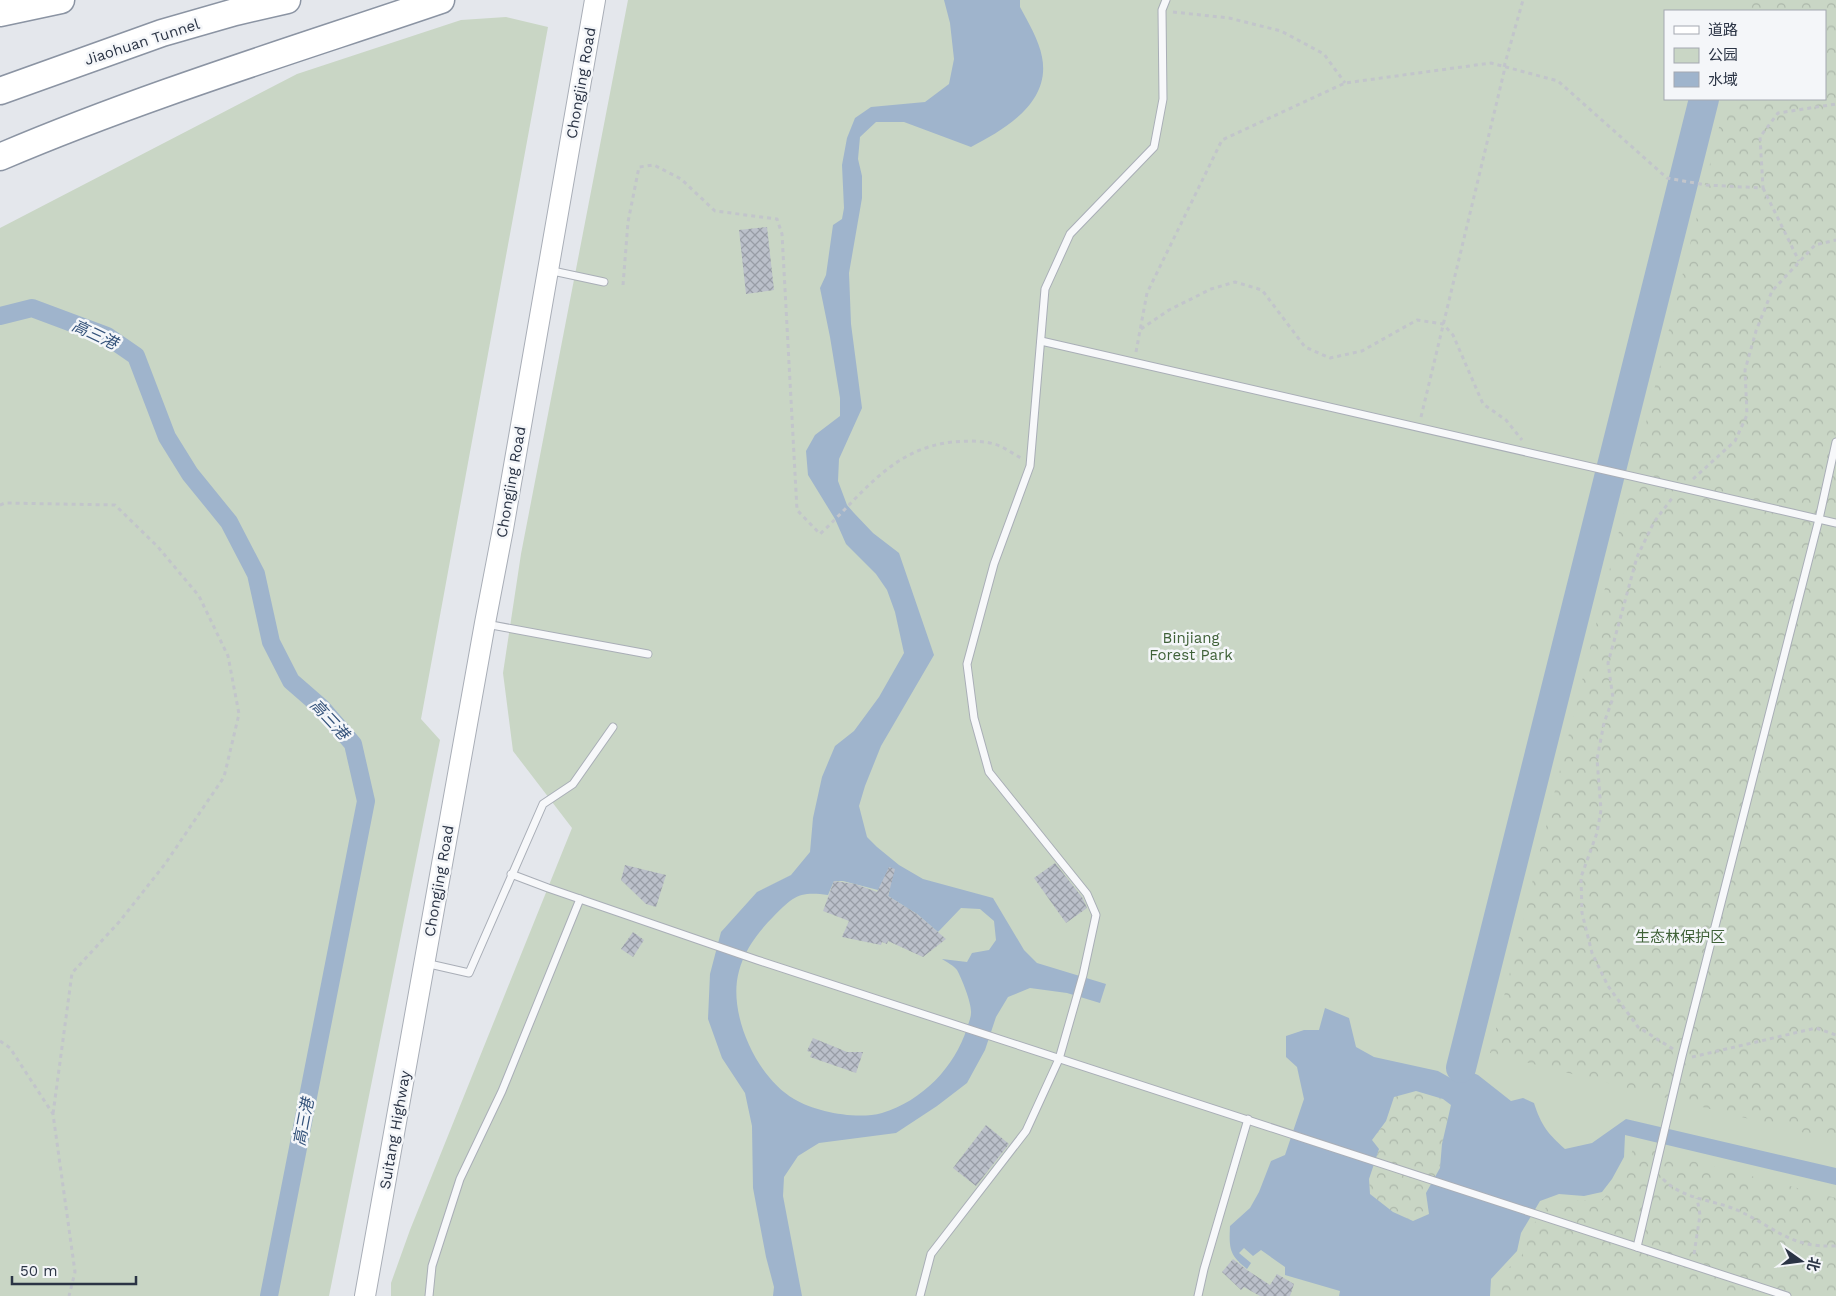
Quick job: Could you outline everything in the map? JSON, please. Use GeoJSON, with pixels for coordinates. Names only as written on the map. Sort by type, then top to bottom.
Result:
{"type":"FeatureCollection","features":[{"type":"Feature","properties":{"kind":"highway"},"geometry":{"type":"LineString","coordinates":[[0,13],[61,0]]}},
{"type":"Feature","properties":{"kind":"highway","name":"Jiaohuan Tunnel"},"geometry":{"type":"LineString","coordinates":[[0,91],[162,33],[235,12],[287,0]]}},
{"type":"Feature","properties":{"kind":"highway"},"geometry":{"type":"LineString","coordinates":[[0,158],[49,136],[152,99],[441,0]]}},
{"type":"Feature","properties":{"kind":"street","name":"Chongjing Road"},"geometry":{"type":"LineString","coordinates":[[425,963],[505,519],[595,0]]}},
{"type":"Feature","properties":{"kind":"street","name":"Suitang Highway"},"geometry":{"type":"LineString","coordinates":[[365,1296],[425,963]]}},
{"type":"Feature","properties":{"kind":"lane"},"geometry":{"type":"LineString","coordinates":[[920,1296],[931,1254],[1026,1131],[1059,1059],[1083,975],[1096,915],[1087,894],[989,772],[974,718],[967,664],[994,564],[1030,463],[1045,289],[1070,234],[1154,147],[1163,99],[1162,10],[1166,0]]}},
{"type":"Feature","properties":{"kind":"lane"},"geometry":{"type":"LineString","coordinates":[[548,270],[604,282]]}},
{"type":"Feature","properties":{"kind":"lane"},"geometry":{"type":"LineString","coordinates":[[1041,341],[1836,523]]}},
{"type":"Feature","properties":{"kind":"lane"},"geometry":{"type":"LineString","coordinates":[[1637,1247],[1682,1056],[1819,519],[1836,442]]}},
{"type":"Feature","properties":{"kind":"lane"},"geometry":{"type":"LineString","coordinates":[[485,623],[648,654]]}},
{"type":"Feature","properties":{"kind":"lane"},"geometry":{"type":"LineString","coordinates":[[425,963],[469,973],[543,804],[573,784],[613,727]]}},
{"type":"Feature","properties":{"kind":"lane"},"geometry":{"type":"LineString","coordinates":[[512,874],[757,960],[1787,1296]]}},
{"type":"Feature","properties":{"kind":"lane"},"geometry":{"type":"LineString","coordinates":[[429,1296],[432,1266],[460,1179],[502,1092],[580,899]]}},
{"type":"Feature","properties":{"kind":"lane"},"geometry":{"type":"LineString","coordinates":[[1198,1296],[1204,1268],[1248,1119]]}},
{"type":"Feature","properties":{"kind":"path"},"geometry":{"type":"LineString","coordinates":[[1418,428],[1502,82],[1504,67],[1523,0]]}},
{"type":"Feature","properties":{"kind":"path"},"geometry":{"type":"LineString","coordinates":[[1162,10],[1229,18],[1281,31],[1324,54],[1345,83]]}},
{"type":"Feature","properties":{"kind":"path"},"geometry":{"type":"LineString","coordinates":[[1134,362],[1147,293],[1222,140],[1345,83],[1491,63],[1558,81],[1667,178],[1706,185],[1764,188]]}},
{"type":"Feature","properties":{"kind":"path"},"geometry":{"type":"LineString","coordinates":[[1799,261],[1764,188],[1760,137],[1778,113],[1836,104]]}},
{"type":"Feature","properties":{"kind":"path"},"geometry":{"type":"LineString","coordinates":[[623,285],[628,222],[639,167],[654,165],[681,179],[715,211],[777,219],[782,234],[797,510],[820,534],[865,487],[896,461],[935,444],[969,441],[995,444],[1030,463]]}},
{"type":"Feature","properties":{"kind":"path"},"geometry":{"type":"LineString","coordinates":[[1836,240],[1815,245],[1772,291],[1756,332],[1745,370],[1747,415],[1735,441],[1668,501],[1654,522],[1638,557],[1608,663],[1613,698],[1604,723],[1597,759],[1601,810],[1597,833],[1581,877],[1582,913],[1592,953],[1608,986],[1638,1027],[1682,1056],[1691,1057],[1816,1028],[1836,1035]]}},
{"type":"Feature","properties":{"kind":"path"},"geometry":{"type":"LineString","coordinates":[[1140,329],[1170,310],[1211,289],[1235,282],[1262,290],[1305,347],[1330,358],[1362,351],[1417,320],[1443,324],[1453,335],[1482,404],[1506,420],[1533,454]]}},
{"type":"Feature","properties":{"kind":"path"},"geometry":{"type":"LineString","coordinates":[[0,505],[5,503],[115,505],[158,547],[199,596],[228,656],[239,714],[224,777],[165,864],[120,921],[72,973],[53,1114],[74,1272],[69,1296]]}},
{"type":"Feature","properties":{"kind":"path"},"geometry":{"type":"LineString","coordinates":[[0,1041],[10,1048],[53,1114]]}},
{"type":"Feature","properties":{"kind":"path"},"geometry":{"type":"LineString","coordinates":[[1656,1172],[1673,1189],[1736,1210],[1792,1240],[1818,1247],[1836,1246]]}},
{"type":"Feature","properties":{"kind":"path"},"geometry":{"type":"LineString","coordinates":[[1691,1265],[1700,1215],[1697,1198]]}},
{"type":"Feature","properties":{"kind":"green space","name":"Binjiang Forest Park"},"geometry":{"type":"Polygon","coordinates":[[[628,0],[1836,0],[1836,1296],[391,1296],[391,1283],[410,1230],[572,828],[513,751],[503,673],[521,554],[628,0]]]}},
{"type":"Feature","properties":{"kind":"green space","name":"生态林保护区"},"geometry":{"type":"Polygon","coordinates":[[[1751,0],[1836,0],[1836,1141],[1490,1053],[1726,100],[1826,100],[1826,10],[1748,10],[1751,0]]]}},
{"type":"Feature","properties":{"kind":"green space"},"geometry":{"type":"Polygon","coordinates":[[[506,17],[548,27],[421,719],[440,740],[329,1296],[0,1296],[0,228],[297,74],[461,20],[506,17]]]}},
{"type":"Feature","properties":{"kind":"green space"},"geometry":{"type":"Polygon","coordinates":[[[1415,1091],[1443,1099],[1451,1105],[1442,1144],[1440,1168],[1426,1193],[1429,1214],[1413,1221],[1393,1212],[1370,1194],[1369,1179],[1379,1149],[1372,1140],[1386,1121],[1394,1097],[1415,1091]]]}},
{"type":"Feature","properties":{"kind":"green space"},"geometry":{"type":"Polygon","coordinates":[[[1634,1146],[1836,1198],[1836,1296],[1496,1296],[1499,1277],[1522,1255],[1530,1229],[1550,1202],[1603,1199],[1624,1174],[1634,1146]]]}},
{"type":"Feature","properties":{"kind":"water"},"geometry":{"type":"Polygon","coordinates":[[[944,0],[1020,0],[1020,7],[1041,51],[1043,73],[1040,88],[1033,101],[1023,112],[998,132],[971,147],[904,122],[876,122],[860,137],[858,159],[862,176],[862,198],[849,273],[851,324],[862,408],[839,459],[838,481],[847,505],[873,533],[899,553],[934,655],[881,746],[859,806],[867,837],[899,865],[923,879],[993,898],[1024,950],[1037,963],[1106,984],[1100,1003],[1067,993],[1030,988],[1008,997],[996,1017],[985,1050],[967,1083],[937,1106],[896,1133],[819,1143],[798,1156],[784,1177],[783,1196],[802,1296],[773,1296],[774,1287],[766,1257],[753,1188],[752,1126],[745,1093],[722,1058],[708,1019],[710,974],[721,932],[757,892],[791,875],[810,852],[813,818],[822,777],[835,746],[854,731],[879,697],[904,653],[895,612],[887,590],[876,574],[846,544],[835,519],[808,475],[806,451],[815,435],[840,416],[840,398],[820,288],[826,275],[833,225],[842,219],[844,208],[842,165],[847,138],[855,118],[871,107],[925,102],[949,84],[954,59],[950,23],[944,0]],[[834,881],[828,895],[810,894],[791,900],[762,929],[752,942],[741,964],[736,988],[737,1006],[748,1043],[757,1060],[768,1076],[781,1089],[794,1099],[814,1108],[837,1114],[872,1115],[897,1108],[923,1091],[935,1081],[954,1056],[962,1042],[971,1017],[971,1009],[957,970],[942,959],[967,962],[972,953],[989,950],[996,940],[994,921],[980,909],[961,908],[938,932],[917,914],[888,896],[890,889],[881,885],[878,890],[843,881],[834,881]]]}},
{"type":"Feature","properties":{"kind":"water"},"geometry":{"type":"Polygon","coordinates":[[[1325,1008],[1349,1018],[1356,1047],[1374,1057],[1438,1071],[1454,1080],[1461,1068],[1478,1075],[1511,1101],[1523,1098],[1534,1103],[1546,1129],[1565,1149],[1592,1143],[1626,1119],[1836,1168],[1836,1185],[1625,1135],[1624,1157],[1612,1179],[1602,1192],[1584,1196],[1559,1194],[1540,1201],[1521,1233],[1517,1251],[1491,1279],[1490,1296],[1339,1296],[1340,1291],[1285,1275],[1285,1267],[1261,1250],[1253,1256],[1244,1248],[1239,1253],[1251,1263],[1247,1269],[1233,1255],[1231,1250],[1230,1226],[1250,1208],[1259,1192],[1271,1161],[1285,1155],[1304,1099],[1297,1067],[1286,1057],[1286,1036],[1304,1030],[1319,1030],[1325,1008]],[[1416,1091],[1394,1097],[1386,1121],[1372,1140],[1379,1149],[1369,1179],[1370,1194],[1393,1212],[1413,1221],[1429,1214],[1426,1193],[1440,1168],[1442,1144],[1451,1105],[1443,1099],[1416,1091]]]}},
{"type":"Feature","properties":{"kind":"building"},"geometry":{"type":"Polygon","coordinates":[[[767,227],[774,290],[746,294],[739,230],[767,227]]]}},
{"type":"Feature","properties":{"kind":"building"},"geometry":{"type":"Polygon","coordinates":[[[1055,863],[1082,897],[1087,908],[1066,923],[1034,878],[1055,863]]]}},
{"type":"Feature","properties":{"kind":"building"},"geometry":{"type":"Polygon","coordinates":[[[625,865],[666,875],[656,907],[646,904],[621,880],[625,865]]]}},
{"type":"Feature","properties":{"kind":"building"},"geometry":{"type":"Polygon","coordinates":[[[889,867],[895,869],[888,896],[917,914],[946,939],[923,957],[888,941],[887,944],[882,942],[881,945],[842,937],[849,921],[823,911],[834,881],[855,884],[877,892],[889,867]]]}},
{"type":"Feature","properties":{"kind":"building"},"geometry":{"type":"Polygon","coordinates":[[[633,932],[644,940],[633,957],[621,949],[633,932]]]}},
{"type":"Feature","properties":{"kind":"building"},"geometry":{"type":"Polygon","coordinates":[[[813,1038],[847,1052],[863,1052],[856,1073],[810,1057],[812,1052],[807,1051],[813,1038]]]}},
{"type":"Feature","properties":{"kind":"building"},"geometry":{"type":"Polygon","coordinates":[[[986,1125],[1009,1144],[976,1186],[953,1168],[986,1125]]]}},
{"type":"Feature","properties":{"kind":"building"},"geometry":{"type":"Polygon","coordinates":[[[1233,1259],[1270,1285],[1277,1274],[1294,1284],[1290,1296],[1260,1296],[1244,1287],[1241,1290],[1222,1272],[1233,1259]]]}},
{"type":"Feature","properties":{"kind":"waterway"},"geometry":{"type":"LineString","coordinates":[[1461,1068],[1704,100]]}},
{"type":"Feature","properties":{"kind":"waterway","name":"高三港"},"geometry":{"type":"LineString","coordinates":[[0,316],[32,308],[107,336],[136,356],[167,437],[190,474],[229,522],[256,574],[271,642],[291,681],[322,708],[353,744],[366,801],[269,1296]]}}]}
